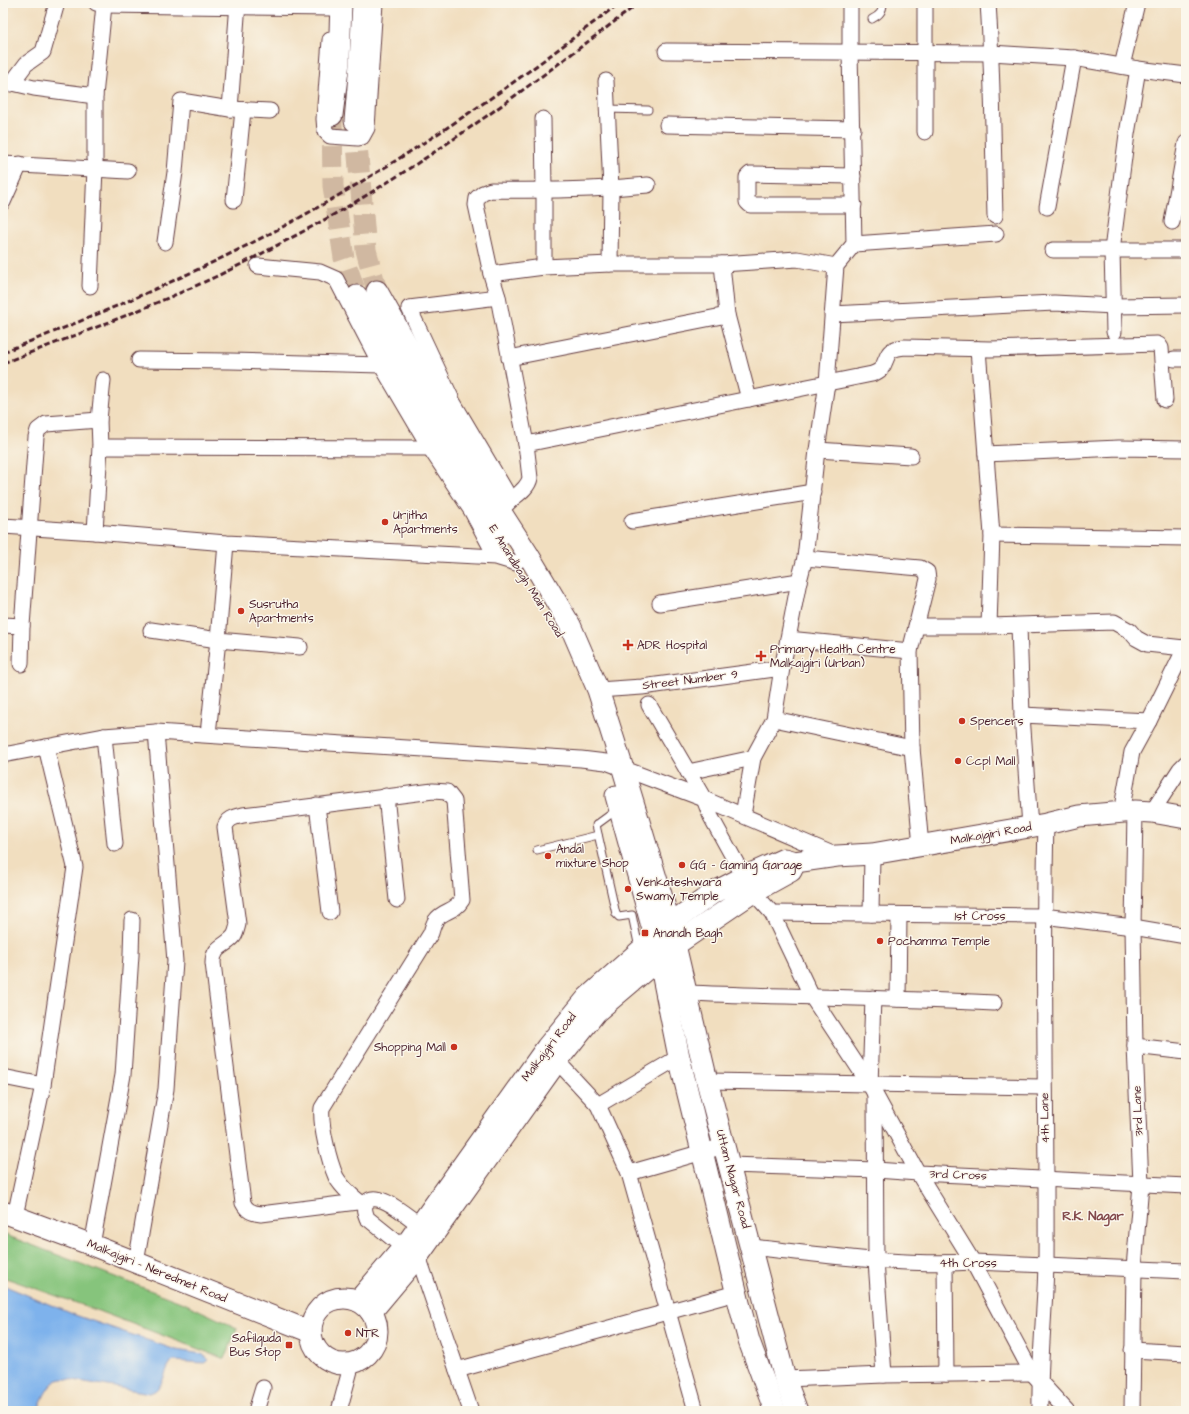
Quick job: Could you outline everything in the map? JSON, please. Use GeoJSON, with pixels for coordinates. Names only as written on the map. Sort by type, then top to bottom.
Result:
{"type":"FeatureCollection","features":[{"type":"Feature","properties":{"kind":"street"},"geometry":{"type":"LineString","coordinates":[[7,82],[26,64],[43,52],[57,3]]}},
{"type":"Feature","properties":{"kind":"street"},"geometry":{"type":"LineString","coordinates":[[355,122],[363,3]]}},
{"type":"Feature","properties":{"kind":"street"},"geometry":{"type":"LineString","coordinates":[[90,286],[95,168],[95,96],[100,4],[335,4],[338,62],[325,131],[330,136],[358,138],[362,137],[367,128],[375,3]]}},
{"type":"Feature","properties":{"kind":"street"},"geometry":{"type":"LineString","coordinates":[[743,815],[753,758],[774,719],[782,668],[805,558],[817,450],[827,383],[836,266],[854,244],[850,3]]}},
{"type":"Feature","properties":{"kind":"street"},"geometry":{"type":"LineString","coordinates":[[925,132],[926,3]]}},
{"type":"Feature","properties":{"kind":"street"},"geometry":{"type":"LineString","coordinates":[[988,3],[991,53],[995,216]]}},
{"type":"Feature","properties":{"kind":"street"},"geometry":{"type":"LineString","coordinates":[[1122,66],[1137,3]]}},
{"type":"Feature","properties":{"kind":"street"},"geometry":{"type":"LineString","coordinates":[[234,200],[238,5]]}},
{"type":"Feature","properties":{"kind":"street"},"geometry":{"type":"LineString","coordinates":[[666,51],[991,53],[1074,58],[1138,69],[1186,75]]}},
{"type":"Feature","properties":{"kind":"street"},"geometry":{"type":"LineString","coordinates":[[1047,207],[1074,58]]}},
{"type":"Feature","properties":{"kind":"street"},"geometry":{"type":"LineString","coordinates":[[1114,332],[1112,250],[1127,134],[1138,69]]}},
{"type":"Feature","properties":{"kind":"street"},"geometry":{"type":"LineString","coordinates":[[606,81],[611,189],[610,264]]}},
{"type":"Feature","properties":{"kind":"street"},"geometry":{"type":"LineString","coordinates":[[7,82],[34,88],[95,96]]}},
{"type":"Feature","properties":{"kind":"street"},"geometry":{"type":"LineString","coordinates":[[165,242],[175,172],[181,102],[237,109],[270,111]]}},
{"type":"Feature","properties":{"kind":"street"},"geometry":{"type":"LineString","coordinates":[[543,120],[544,267]]}},
{"type":"Feature","properties":{"kind":"street"},"geometry":{"type":"LineString","coordinates":[[667,125],[853,129]]}},
{"type":"Feature","properties":{"kind":"street"},"geometry":{"type":"LineString","coordinates":[[1172,222],[1186,143]]}},
{"type":"Feature","properties":{"kind":"street"},"geometry":{"type":"LineString","coordinates":[[3,164],[128,171]]}},
{"type":"Feature","properties":{"kind":"street"},"geometry":{"type":"LineString","coordinates":[[3,202],[20,164]]}},
{"type":"Feature","properties":{"kind":"street"},"geometry":{"type":"LineString","coordinates":[[853,176],[750,174],[747,177],[747,202],[750,205],[854,205]]}},
{"type":"Feature","properties":{"kind":"street"},"geometry":{"type":"LineString","coordinates":[[498,297],[409,308],[453,402],[505,506],[529,483],[530,478],[526,444],[498,297],[491,274],[476,205],[477,198],[483,193],[491,190],[544,191],[611,189],[648,185]]}},
{"type":"Feature","properties":{"kind":"street"},"geometry":{"type":"LineString","coordinates":[[854,244],[996,234]]}},
{"type":"Feature","properties":{"kind":"street"},"geometry":{"type":"LineString","coordinates":[[1053,250],[1186,250]]}},
{"type":"Feature","properties":{"kind":"street"},"geometry":{"type":"LineString","coordinates":[[491,274],[544,267],[610,264],[722,264],[797,259],[836,266]]}},
{"type":"Feature","properties":{"kind":"street"},"geometry":{"type":"LineString","coordinates":[[722,264],[727,314],[749,399]]}},
{"type":"Feature","properties":{"kind":"street"},"geometry":{"type":"LineString","coordinates":[[258,266],[320,272],[336,280],[381,365],[430,448],[471,510],[496,557]]}},
{"type":"Feature","properties":{"kind":"street","name":"E Anandbagh Main Road"},"geometry":{"type":"LineString","coordinates":[[377,291],[505,506],[529,556],[570,625],[598,690],[614,765],[660,959]]}},
{"type":"Feature","properties":{"kind":"street","name":"E Anandbagh Main Road"},"geometry":{"type":"LineString","coordinates":[[357,296],[478,503],[559,631],[614,765],[620,808],[655,937]]}},
{"type":"Feature","properties":{"kind":"street"},"geometry":{"type":"LineString","coordinates":[[832,314],[1054,303],[1114,306],[1186,306]]}},
{"type":"Feature","properties":{"kind":"street"},"geometry":{"type":"LineString","coordinates":[[509,358],[727,314]]}},
{"type":"Feature","properties":{"kind":"street"},"geometry":{"type":"LineString","coordinates":[[526,444],[872,374],[880,369],[888,354],[896,348],[978,349],[1157,344],[1160,345],[1161,348],[1165,400]]}},
{"type":"Feature","properties":{"kind":"street"},"geometry":{"type":"LineString","coordinates":[[978,349],[992,535],[989,626]]}},
{"type":"Feature","properties":{"kind":"street"},"geometry":{"type":"LineString","coordinates":[[138,360],[381,365]]}},
{"type":"Feature","properties":{"kind":"street"},"geometry":{"type":"LineString","coordinates":[[95,532],[100,447],[99,420],[103,380]]}},
{"type":"Feature","properties":{"kind":"street"},"geometry":{"type":"LineString","coordinates":[[21,664],[22,626],[29,527],[36,437],[38,430],[46,424],[99,420]]}},
{"type":"Feature","properties":{"kind":"street"},"geometry":{"type":"LineString","coordinates":[[100,447],[430,448]]}},
{"type":"Feature","properties":{"kind":"street"},"geometry":{"type":"LineString","coordinates":[[986,454],[1119,448],[1186,449]]}},
{"type":"Feature","properties":{"kind":"street"},"geometry":{"type":"LineString","coordinates":[[817,450],[911,456]]}},
{"type":"Feature","properties":{"kind":"street"},"geometry":{"type":"LineString","coordinates":[[632,521],[813,492]]}},
{"type":"Feature","properties":{"kind":"street"},"geometry":{"type":"LineString","coordinates":[[3,526],[226,543],[496,557],[516,563]]}},
{"type":"Feature","properties":{"kind":"street"},"geometry":{"type":"LineString","coordinates":[[992,535],[1186,538]]}},
{"type":"Feature","properties":{"kind":"street"},"geometry":{"type":"LineString","coordinates":[[208,734],[226,543]]}},
{"type":"Feature","properties":{"kind":"street"},"geometry":{"type":"LineString","coordinates":[[805,558],[920,568],[927,572],[928,579],[910,651],[912,748],[921,846]]}},
{"type":"Feature","properties":{"kind":"street"},"geometry":{"type":"LineString","coordinates":[[660,603],[799,581]]}},
{"type":"Feature","properties":{"kind":"street"},"geometry":{"type":"LineString","coordinates":[[916,626],[1019,626],[1114,622],[1130,631],[1136,638],[1147,644],[1185,647]]}},
{"type":"Feature","properties":{"kind":"street"},"geometry":{"type":"LineString","coordinates":[[3,624],[22,626]]}},
{"type":"Feature","properties":{"kind":"street","name":"4th Lane"},"geometry":{"type":"LineString","coordinates":[[1019,626],[1022,715],[1038,825],[1043,916],[1046,1265],[1036,1377],[1040,1411]]}},
{"type":"Feature","properties":{"kind":"street"},"geometry":{"type":"LineString","coordinates":[[152,630],[218,640],[300,647]]}},
{"type":"Feature","properties":{"kind":"street"},"geometry":{"type":"LineString","coordinates":[[788,639],[910,651]]}},
{"type":"Feature","properties":{"kind":"street","name":"3rd Lane"},"geometry":{"type":"LineString","coordinates":[[1132,1411],[1134,1268],[1141,1184],[1135,1046],[1133,927],[1136,812],[1132,752],[1150,721],[1185,647]]}},
{"type":"Feature","properties":{"kind":"street","name":"Street Number 9"},"geometry":{"type":"LineString","coordinates":[[598,690],[642,687],[782,668]]}},
{"type":"Feature","properties":{"kind":"street"},"geometry":{"type":"LineString","coordinates":[[649,705],[704,799],[711,817],[748,884],[772,913],[812,997],[872,1090],[918,1173],[973,1262],[1036,1377],[1067,1411]]}},
{"type":"Feature","properties":{"kind":"street"},"geometry":{"type":"LineString","coordinates":[[1022,715],[1150,721]]}},
{"type":"Feature","properties":{"kind":"street"},"geometry":{"type":"LineString","coordinates":[[774,719],[912,748]]}},
{"type":"Feature","properties":{"kind":"street"},"geometry":{"type":"LineString","coordinates":[[136,1263],[166,1089],[175,961],[156,732]]}},
{"type":"Feature","properties":{"kind":"street"},"geometry":{"type":"LineString","coordinates":[[3,755],[104,736],[156,732],[581,758],[614,765],[704,799],[837,856]]}},
{"type":"Feature","properties":{"kind":"street"},"geometry":{"type":"LineString","coordinates":[[104,736],[115,844]]}},
{"type":"Feature","properties":{"kind":"street"},"geometry":{"type":"LineString","coordinates":[[9,1214],[43,1085],[75,867],[46,747]]}},
{"type":"Feature","properties":{"kind":"street"},"geometry":{"type":"LineString","coordinates":[[688,772],[753,758]]}},
{"type":"Feature","properties":{"kind":"street"},"geometry":{"type":"LineString","coordinates":[[1136,812],[1186,763]]}},
{"type":"Feature","properties":{"kind":"street"},"geometry":{"type":"LineString","coordinates":[[420,1225],[383,1200],[375,1198],[361,1203],[261,1214],[254,1213],[245,1208],[242,1195],[214,963],[215,953],[234,936],[238,924],[225,827],[227,821],[236,816],[438,790],[447,792],[454,801],[462,900],[458,906],[443,914],[436,920],[431,932],[322,1108],[321,1117],[330,1158],[337,1178],[361,1203],[367,1218],[410,1252],[457,1370],[471,1411]]}},
{"type":"Feature","properties":{"kind":"street"},"geometry":{"type":"LineString","coordinates":[[386,796],[397,900]]}},
{"type":"Feature","properties":{"kind":"street"},"geometry":{"type":"LineString","coordinates":[[317,806],[330,912]]}},
{"type":"Feature","properties":{"kind":"street","name":"Malkajgiri Road"},"geometry":{"type":"LineString","coordinates":[[364,1306],[410,1252],[596,1012],[748,884],[784,859],[796,862],[837,856],[872,854],[1038,825],[1079,816],[1136,812],[1186,818]]}},
{"type":"Feature","properties":{"kind":"street"},"geometry":{"type":"LineString","coordinates":[[871,914],[872,854]]}},
{"type":"Feature","properties":{"kind":"street","name":"Malkajgiri Road"},"geometry":{"type":"LineString","coordinates":[[410,1252],[420,1225],[547,1047],[588,996],[655,937],[713,893],[748,884]]}},
{"type":"Feature","properties":{"kind":"street","name":"1st Cross"},"geometry":{"type":"LineString","coordinates":[[772,913],[1043,916],[1133,927],[1186,936]]}},
{"type":"Feature","properties":{"kind":"street"},"geometry":{"type":"LineString","coordinates":[[898,999],[899,915]]}},
{"type":"Feature","properties":{"kind":"street"},"geometry":{"type":"LineString","coordinates":[[92,1245],[123,1075],[132,920]]}},
{"type":"Feature","properties":{"kind":"street","name":"E Anandbagh Main Road"},"geometry":{"type":"LineString","coordinates":[[655,937],[675,945]]}},
{"type":"Feature","properties":{"kind":"street","name":"Uttam Nagar Road"},"geometry":{"type":"LineString","coordinates":[[675,945],[727,1156],[785,1379],[797,1411]]}},
{"type":"Feature","properties":{"kind":"street","name":"Uttam Nagar Road"},"geometry":{"type":"LineString","coordinates":[[660,959],[679,1057],[736,1293],[749,1340],[775,1411]]}},
{"type":"Feature","properties":{"kind":"street"},"geometry":{"type":"LineString","coordinates":[[686,993],[994,1003]]}},
{"type":"Feature","properties":{"kind":"street"},"geometry":{"type":"LineString","coordinates":[[873,998],[872,1090],[876,1170],[876,1261],[884,1375]]}},
{"type":"Feature","properties":{"kind":"street"},"geometry":{"type":"LineString","coordinates":[[1135,1046],[1186,1052]]}},
{"type":"Feature","properties":{"kind":"street"},"geometry":{"type":"LineString","coordinates":[[598,1105],[679,1057]]}},
{"type":"Feature","properties":{"kind":"street"},"geometry":{"type":"LineString","coordinates":[[557,1061],[598,1105],[629,1173],[696,1411]]}},
{"type":"Feature","properties":{"kind":"street"},"geometry":{"type":"LineString","coordinates":[[3,1077],[43,1085]]}},
{"type":"Feature","properties":{"kind":"street"},"geometry":{"type":"LineString","coordinates":[[708,1081],[872,1090],[1044,1087]]}},
{"type":"Feature","properties":{"kind":"street","name":"3rd Cross"},"geometry":{"type":"LineString","coordinates":[[629,1173],[702,1153],[918,1173],[1186,1186]]}},
{"type":"Feature","properties":{"kind":"street","name":"Malkajgiri - Neredmet Road"},"geometry":{"type":"LineString","coordinates":[[9,1214],[92,1245],[311,1332]]}},
{"type":"Feature","properties":{"kind":"street","name":"4th Cross"},"geometry":{"type":"LineString","coordinates":[[751,1247],[876,1261],[945,1263],[973,1262],[1134,1268],[1186,1272]]}},
{"type":"Feature","properties":{"kind":"street"},"geometry":{"type":"LineString","coordinates":[[945,1263],[946,1374]]}},
{"type":"Feature","properties":{"kind":"street"},"geometry":{"type":"LineString","coordinates":[[457,1370],[736,1293]]}},
{"type":"Feature","properties":{"kind":"street"},"geometry":{"type":"LineString","coordinates":[[341,1298],[364,1306],[377,1326],[375,1342],[371,1350],[366,1356],[352,1363],[337,1363],[324,1357],[315,1346],[311,1332],[315,1316],[319,1309],[333,1300],[341,1298]]}},
{"type":"Feature","properties":{"kind":"street"},"geometry":{"type":"LineString","coordinates":[[1132,1350],[1186,1353]]}},
{"type":"Feature","properties":{"kind":"street"},"geometry":{"type":"LineString","coordinates":[[339,1411],[352,1363]]}},
{"type":"Feature","properties":{"kind":"street"},"geometry":{"type":"LineString","coordinates":[[785,1379],[946,1374],[1036,1377]]}},
{"type":"Feature","properties":{"kind":"street"},"geometry":{"type":"LineString","coordinates":[[256,1411],[263,1388]]}},
{"type":"Feature","properties":{"kind":"lane"},"geometry":{"type":"LineString","coordinates":[[872,19],[879,15],[883,9],[883,3]]}},
{"type":"Feature","properties":{"kind":"lane"},"geometry":{"type":"LineString","coordinates":[[607,109],[648,110]]}},
{"type":"Feature","properties":{"kind":"lane"},"geometry":{"type":"LineString","coordinates":[[620,808],[596,825],[616,914],[619,916],[632,915],[655,937]]}},
{"type":"Feature","properties":{"kind":"lane"},"geometry":{"type":"LineString","coordinates":[[537,850],[598,835]]}},
{"type":"Feature","properties":{"kind":"green space"},"geometry":{"type":"Polygon","coordinates":[[[3,1234],[186,1304],[237,1328],[225,1359],[85,1306],[3,1277],[3,1234]]]}},
{"type":"Feature","properties":{"kind":"water"},"geometry":{"type":"Polygon","coordinates":[[[3,1285],[75,1315],[176,1350],[202,1354],[209,1360],[204,1363],[171,1362],[161,1384],[155,1391],[150,1393],[62,1379],[53,1383],[47,1390],[38,1411],[3,1411],[3,1285]]]}},
{"type":"Feature","properties":{"kind":"tunnel"},"geometry":{"type":"LineString","coordinates":[[332,115],[333,186],[344,258],[357,296]]}},
{"type":"Feature","properties":{"kind":"tunnel"},"geometry":{"type":"LineString","coordinates":[[355,121],[366,250],[377,291]]}},
{"type":"Feature","properties":{"kind":"railway"},"geometry":{"type":"LineString","coordinates":[[3,352],[153,290],[227,255],[299,218],[407,154],[485,102],[620,3]]}},
{"type":"Feature","properties":{"kind":"railway"},"geometry":{"type":"LineString","coordinates":[[3,363],[189,289],[271,249],[304,231],[391,180],[476,124],[639,3]]}},
{"type":"Feature","properties":{"kind":"place","name":"Urjitha Apartments"},"geometry":{"type":"Point","coordinates":[385,522]}},
{"type":"Feature","properties":{"kind":"place","name":"Susrutha Apartments"},"geometry":{"type":"Point","coordinates":[241,611]}},
{"type":"Feature","properties":{"kind":"place","name":"ADR Hospital"},"geometry":{"type":"Point","coordinates":[628,645]}},
{"type":"Feature","properties":{"kind":"place","name":"Primary Health Centre Malkajgiri (Urban)"},"geometry":{"type":"Point","coordinates":[761,656]}},
{"type":"Feature","properties":{"kind":"place","name":"Spencers"},"geometry":{"type":"Point","coordinates":[962,721]}},
{"type":"Feature","properties":{"kind":"place","name":"Ccpl Mall"},"geometry":{"type":"Point","coordinates":[958,761]}},
{"type":"Feature","properties":{"kind":"place","name":"Andal mixture Shop"},"geometry":{"type":"Point","coordinates":[548,856]}},
{"type":"Feature","properties":{"kind":"place","name":"GG - Gaming Garage"},"geometry":{"type":"Point","coordinates":[682,865]}},
{"type":"Feature","properties":{"kind":"place","name":"Venkateshwara Swamy Temple"},"geometry":{"type":"Point","coordinates":[628,889]}},
{"type":"Feature","properties":{"kind":"place","name":"Anandh Bagh"},"geometry":{"type":"Point","coordinates":[645,933]}},
{"type":"Feature","properties":{"kind":"place","name":"Pochamma Temple"},"geometry":{"type":"Point","coordinates":[880,941]}},
{"type":"Feature","properties":{"kind":"place","name":"Shopping Mall"},"geometry":{"type":"Point","coordinates":[454,1047]}},
{"type":"Feature","properties":{"kind":"place","name":"NTR"},"geometry":{"type":"Point","coordinates":[348,1333]}},
{"type":"Feature","properties":{"kind":"place","name":"Safilguda Bus Stop"},"geometry":{"type":"Point","coordinates":[289,1345]}},
{"type":"Feature","properties":{"kind":"district","name":"R.K. Nagar"},"geometry":{"type":"Point","coordinates":[1093,1216]}}]}
